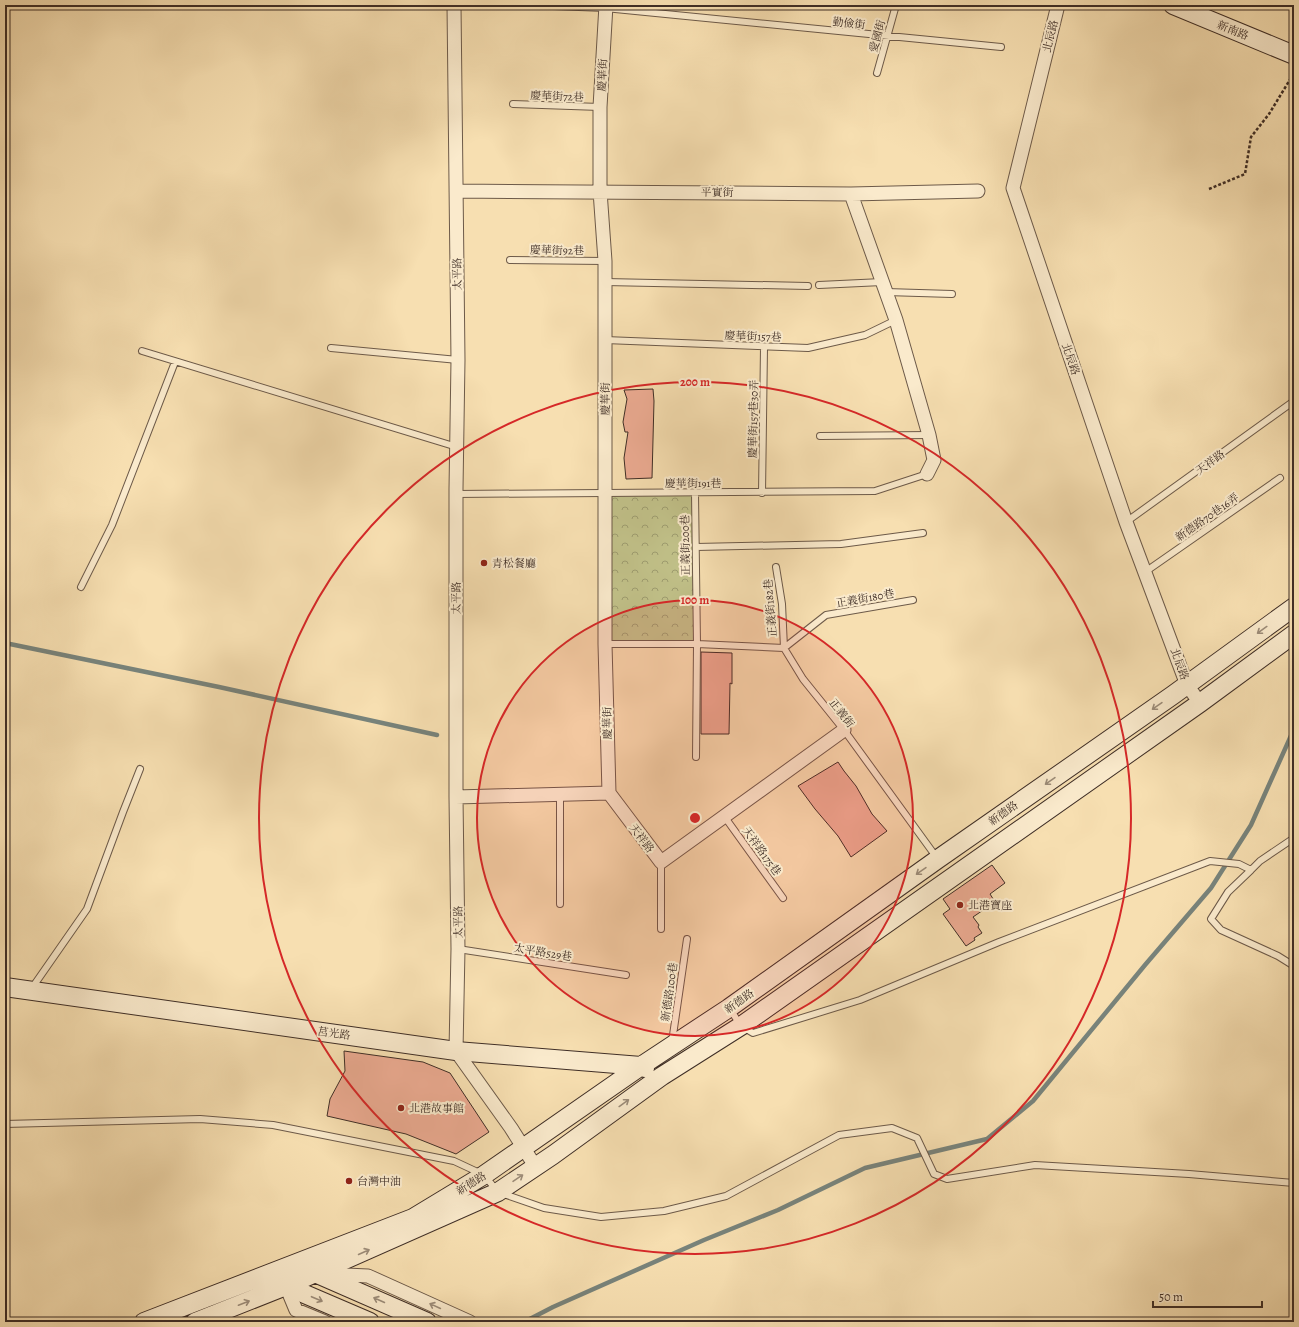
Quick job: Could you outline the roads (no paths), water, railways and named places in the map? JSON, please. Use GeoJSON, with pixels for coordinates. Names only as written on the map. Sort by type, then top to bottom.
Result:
{"type":"FeatureCollection","features":[{"type":"Feature","properties":{"kind":"main road","name":"新南路"},"geometry":{"type":"LineString","coordinates":[[1173,5],[1294,55]]}},
{"type":"Feature","properties":{"kind":"main road","name":"新德路"},"geometry":{"type":"LineString","coordinates":[[311,1266],[413,1218],[484,1175],[641,1066],[730,1008],[1294,607]]}},
{"type":"Feature","properties":{"kind":"main road","name":"新德路"},"geometry":{"type":"LineString","coordinates":[[144,1322],[311,1266],[498,1192],[662,1076],[742,1026],[1200,703],[1294,634]]}},
{"type":"Feature","properties":{"kind":"main road","name":"莒光路"},"geometry":{"type":"LineString","coordinates":[[5,987],[456,1051],[641,1066],[662,1076]]}},
{"type":"Feature","properties":{"kind":"main road"},"geometry":{"type":"LineString","coordinates":[[195,1322],[286,1286],[311,1266],[427,1322]]}},
{"type":"Feature","properties":{"kind":"main road"},"geometry":{"type":"LineString","coordinates":[[286,1286],[370,1322]]}},
{"type":"Feature","properties":{"kind":"street","name":"太平路"},"geometry":{"type":"LineString","coordinates":[[454,5],[458,360],[456,494],[456,797],[458,949],[456,1051]]}},
{"type":"Feature","properties":{"kind":"street","name":"北辰路"},"geometry":{"type":"LineString","coordinates":[[1058,5],[1013,188],[1126,522],[1187,684],[1200,703]]}},
{"type":"Feature","properties":{"kind":"street","name":"慶華街"},"geometry":{"type":"LineString","coordinates":[[606,6],[600,107],[600,191],[605,282],[605,644],[609,794]]}},
{"type":"Feature","properties":{"kind":"street","name":"平實街"},"geometry":{"type":"LineString","coordinates":[[456,190],[851,194],[978,191]]}},
{"type":"Feature","properties":{"kind":"street"},"geometry":{"type":"LineString","coordinates":[[851,194],[896,320],[929,435],[934,460],[927,474]]}},
{"type":"Feature","properties":{"kind":"street","name":"天祥路"},"geometry":{"type":"LineString","coordinates":[[609,794],[661,862],[844,730]]}},
{"type":"Feature","properties":{"kind":"street"},"geometry":{"type":"LineString","coordinates":[[456,797],[609,794]]}},
{"type":"Feature","properties":{"kind":"street"},"geometry":{"type":"LineString","coordinates":[[456,1051],[535,1166]]}},
{"type":"Feature","properties":{"kind":"street"},"geometry":{"type":"LineString","coordinates":[[311,1266],[368,1276],[470,1322]]}},
{"type":"Feature","properties":{"kind":"street"},"geometry":{"type":"LineString","coordinates":[[286,1286],[296,1310],[325,1322]]}},
{"type":"Feature","properties":{"kind":"lane","name":"勤儉街"},"geometry":{"type":"LineString","coordinates":[[527,5],[606,6],[887,37],[1001,47]]}},
{"type":"Feature","properties":{"kind":"lane","name":"愛國街"},"geometry":{"type":"LineString","coordinates":[[877,73],[896,5]]}},
{"type":"Feature","properties":{"kind":"lane","name":"慶華街72巷"},"geometry":{"type":"LineString","coordinates":[[513,104],[600,107]]}},
{"type":"Feature","properties":{"kind":"lane","name":"慶華街92巷"},"geometry":{"type":"LineString","coordinates":[[510,260],[604,261]]}},
{"type":"Feature","properties":{"kind":"lane"},"geometry":{"type":"LineString","coordinates":[[605,282],[808,286]]}},
{"type":"Feature","properties":{"kind":"lane"},"geometry":{"type":"LineString","coordinates":[[819,285],[884,287],[952,294]]}},
{"type":"Feature","properties":{"kind":"lane","name":"慶華街157巷"},"geometry":{"type":"LineString","coordinates":[[605,340],[808,348],[864,335],[896,320]]}},
{"type":"Feature","properties":{"kind":"lane","name":"慶華街157巷30弄"},"geometry":{"type":"LineString","coordinates":[[762,493],[764,346]]}},
{"type":"Feature","properties":{"kind":"lane"},"geometry":{"type":"LineString","coordinates":[[330,348],[458,360]]}},
{"type":"Feature","properties":{"kind":"lane"},"geometry":{"type":"LineString","coordinates":[[142,351],[457,447]]}},
{"type":"Feature","properties":{"kind":"lane"},"geometry":{"type":"LineString","coordinates":[[81,587],[112,525],[175,362]]}},
{"type":"Feature","properties":{"kind":"lane","name":"天祥路"},"geometry":{"type":"LineString","coordinates":[[1126,522],[1294,401]]}},
{"type":"Feature","properties":{"kind":"lane"},"geometry":{"type":"LineString","coordinates":[[820,436],[929,435]]}},
{"type":"Feature","properties":{"kind":"lane","name":"慶華街191巷"},"geometry":{"type":"LineString","coordinates":[[456,494],[875,491],[927,474]]}},
{"type":"Feature","properties":{"kind":"lane","name":"新德路70巷16弄"},"geometry":{"type":"LineString","coordinates":[[1145,572],[1280,478]]}},
{"type":"Feature","properties":{"kind":"lane","name":"正義街200巷"},"geometry":{"type":"LineString","coordinates":[[695,492],[697,644]]}},
{"type":"Feature","properties":{"kind":"lane"},"geometry":{"type":"LineString","coordinates":[[696,547],[841,544],[923,533]]}},
{"type":"Feature","properties":{"kind":"lane","name":"正義街182巷"},"geometry":{"type":"LineString","coordinates":[[776,567],[782,604],[784,648]]}},
{"type":"Feature","properties":{"kind":"lane","name":"正義街180巷"},"geometry":{"type":"LineString","coordinates":[[784,648],[826,615],[913,600]]}},
{"type":"Feature","properties":{"kind":"lane"},"geometry":{"type":"LineString","coordinates":[[605,644],[697,644],[784,648]]}},
{"type":"Feature","properties":{"kind":"lane"},"geometry":{"type":"LineString","coordinates":[[696,757],[697,644]]}},
{"type":"Feature","properties":{"kind":"lane","name":"正義街"},"geometry":{"type":"LineString","coordinates":[[784,648],[803,679],[844,730],[938,859]]}},
{"type":"Feature","properties":{"kind":"lane"},"geometry":{"type":"LineString","coordinates":[[30,990],[87,909],[140,769]]}},
{"type":"Feature","properties":{"kind":"lane"},"geometry":{"type":"LineString","coordinates":[[560,794],[560,904]]}},
{"type":"Feature","properties":{"kind":"lane","name":"天祥路175巷"},"geometry":{"type":"LineString","coordinates":[[724,816],[783,898]]}},
{"type":"Feature","properties":{"kind":"lane"},"geometry":{"type":"LineString","coordinates":[[1294,838],[1260,861],[1228,892],[1211,919],[1221,930],[1278,956],[1294,966]]}},
{"type":"Feature","properties":{"kind":"lane"},"geometry":{"type":"LineString","coordinates":[[730,1008],[742,1026],[753,1033],[860,1000],[999,942],[1210,861],[1239,864],[1251,870]]}},
{"type":"Feature","properties":{"kind":"lane"},"geometry":{"type":"LineString","coordinates":[[661,862],[661,929]]}},
{"type":"Feature","properties":{"kind":"lane","name":"新德路100巷"},"geometry":{"type":"LineString","coordinates":[[671,1047],[687,939]]}},
{"type":"Feature","properties":{"kind":"lane","name":"太平路529巷"},"geometry":{"type":"LineString","coordinates":[[458,949],[626,975]]}},
{"type":"Feature","properties":{"kind":"lane"},"geometry":{"type":"LineString","coordinates":[[5,1124],[200,1119],[273,1125],[454,1162],[484,1175],[498,1192],[544,1208],[600,1217],[664,1211],[726,1196],[839,1135],[892,1128],[917,1138],[934,1174],[947,1179],[1035,1166],[1189,1174],[1294,1184]]}},
{"type":"Feature","properties":{"kind":"waterway"},"geometry":{"type":"LineString","coordinates":[[5,643],[219,687],[437,735]]}},
{"type":"Feature","properties":{"kind":"waterway"},"geometry":{"type":"LineString","coordinates":[[524,1322],[553,1307],[704,1240],[778,1210],[865,1168],[987,1139],[1033,1101],[1145,965],[1211,888],[1251,825],[1294,729]]}},
{"type":"Feature","properties":{"kind":"place","name":"青松餐廳"},"geometry":{"type":"Point","coordinates":[484,563]}},
{"type":"Feature","properties":{"kind":"place","name":"北港寶座"},"geometry":{"type":"Point","coordinates":[960,905]}},
{"type":"Feature","properties":{"kind":"place","name":"北港故事館"},"geometry":{"type":"Point","coordinates":[401,1108]}},
{"type":"Feature","properties":{"kind":"place","name":"台灣中油"},"geometry":{"type":"Point","coordinates":[349,1181]}}]}
